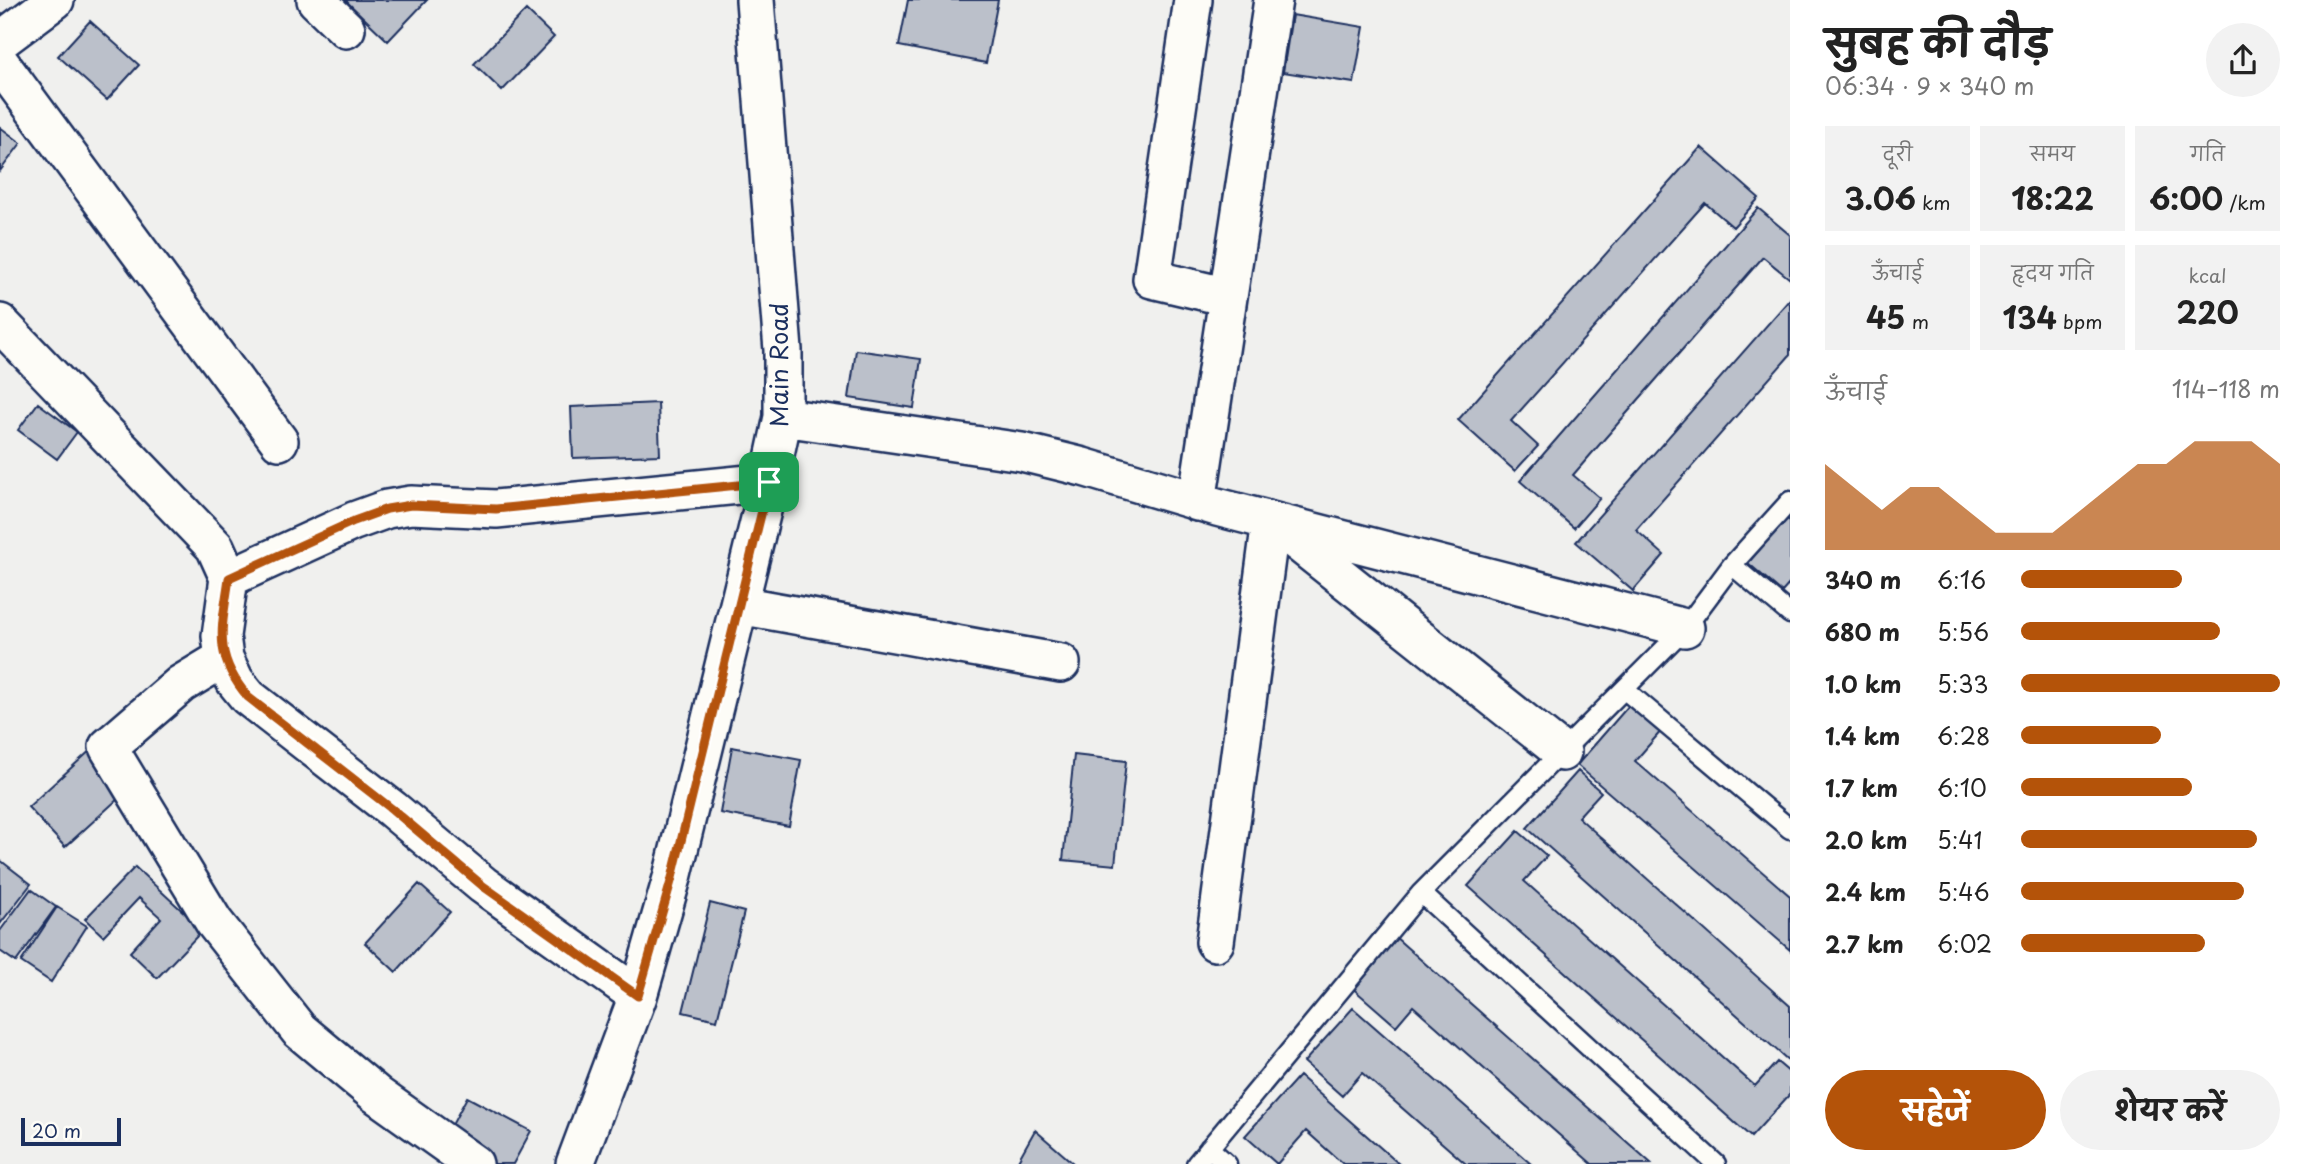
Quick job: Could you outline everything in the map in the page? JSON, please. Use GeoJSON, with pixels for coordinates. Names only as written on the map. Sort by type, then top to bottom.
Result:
{"type":"FeatureCollection","features":[{"type":"Feature","properties":{"kind":"street"},"geometry":{"type":"LineString","coordinates":[[0,41],[55,0]]}},
{"type":"Feature","properties":{"kind":"street"},"geometry":{"type":"LineString","coordinates":[[316,0],[346,29]]}},
{"type":"Feature","properties":{"kind":"street","name":"Main Road"},"geometry":{"type":"LineString","coordinates":[[575,1164],[638,996],[672,878],[783,417],[783,351],[755,0]]}},
{"type":"Feature","properties":{"kind":"street"},"geometry":{"type":"LineString","coordinates":[[1193,0],[1152,279],[1228,297]]}},
{"type":"Feature","properties":{"kind":"street"},"geometry":{"type":"LineString","coordinates":[[1197,502],[1273,0]]}},
{"type":"Feature","properties":{"kind":"street"},"geometry":{"type":"LineString","coordinates":[[0,63],[279,441]]}},
{"type":"Feature","properties":{"kind":"street"},"geometry":{"type":"LineString","coordinates":[[2,331],[215,547],[229,578],[221,636],[224,658],[235,681],[248,697],[392,809],[483,886],[638,996]]}},
{"type":"Feature","properties":{"kind":"street"},"geometry":{"type":"LineString","coordinates":[[783,417],[1022,452],[1083,467],[1197,502],[1685,628]]}},
{"type":"Feature","properties":{"kind":"street"},"geometry":{"type":"LineString","coordinates":[[229,578],[354,521],[387,509],[411,505],[496,509],[769,482]]}},
{"type":"Feature","properties":{"kind":"street"},"geometry":{"type":"LineString","coordinates":[[1271,521],[1562,752]]}},
{"type":"Feature","properties":{"kind":"street"},"geometry":{"type":"LineString","coordinates":[[1215,942],[1271,521]]}},
{"type":"Feature","properties":{"kind":"street"},"geometry":{"type":"LineString","coordinates":[[738,605],[1061,663]]}},
{"type":"Feature","properties":{"kind":"street"},"geometry":{"type":"LineString","coordinates":[[224,658],[181,684],[107,747],[214,922],[299,1030],[377,1095],[474,1164]]}},
{"type":"Feature","properties":{"kind":"lane"},"geometry":{"type":"LineString","coordinates":[[1196,1164],[1421,893],[1685,628],[1732,565],[1790,500]]}},
{"type":"Feature","properties":{"kind":"lane"},"geometry":{"type":"LineString","coordinates":[[1732,565],[1790,614]]}},
{"type":"Feature","properties":{"kind":"lane"},"geometry":{"type":"LineString","coordinates":[[1625,690],[1790,829]]}},
{"type":"Feature","properties":{"kind":"lane"},"geometry":{"type":"LineString","coordinates":[[1421,893],[1716,1164]]}},
{"type":"Feature","properties":{"kind":"lane"},"geometry":{"type":"LineString","coordinates":[[1209,1148],[1227,1164]]}},
{"type":"Feature","properties":{"kind":"building"},"geometry":{"type":"Polygon","coordinates":[[[345,0],[427,0],[388,41],[345,0]]]}},
{"type":"Feature","properties":{"kind":"building"},"geometry":{"type":"Polygon","coordinates":[[[908,0],[998,0],[986,63],[899,46],[908,0]]]}},
{"type":"Feature","properties":{"kind":"building"},"geometry":{"type":"Polygon","coordinates":[[[526,10],[554,37],[502,91],[474,64],[526,10]]]}},
{"type":"Feature","properties":{"kind":"building"},"geometry":{"type":"Polygon","coordinates":[[[1292,15],[1364,27],[1354,83],[1283,72],[1292,15]]]}},
{"type":"Feature","properties":{"kind":"building"},"geometry":{"type":"Polygon","coordinates":[[[90,21],[139,65],[107,100],[58,56],[90,21]]]}},
{"type":"Feature","properties":{"kind":"building"},"geometry":{"type":"Polygon","coordinates":[[[0,127],[21,143],[0,171],[0,127]]]}},
{"type":"Feature","properties":{"kind":"building"},"geometry":{"type":"Polygon","coordinates":[[[1701,147],[1759,198],[1733,227],[1705,203],[1511,421],[1538,446],[1515,471],[1458,420],[1701,147]]]}},
{"type":"Feature","properties":{"kind":"building"},"geometry":{"type":"Polygon","coordinates":[[[1758,208],[1790,235],[1790,279],[1763,257],[1573,475],[1600,498],[1574,528],[1520,481],[1758,208]]]}},
{"type":"Feature","properties":{"kind":"building"},"geometry":{"type":"Polygon","coordinates":[[[1790,299],[1790,355],[1636,530],[1664,555],[1633,591],[1576,542],[1790,299]]]}},
{"type":"Feature","properties":{"kind":"building"},"geometry":{"type":"Polygon","coordinates":[[[856,350],[921,359],[914,408],[849,398],[856,350]]]}},
{"type":"Feature","properties":{"kind":"building"},"geometry":{"type":"Polygon","coordinates":[[[38,403],[77,432],[57,459],[18,430],[38,403]]]}},
{"type":"Feature","properties":{"kind":"building"},"geometry":{"type":"Polygon","coordinates":[[[658,403],[660,455],[573,458],[571,407],[658,403]]]}},
{"type":"Feature","properties":{"kind":"building"},"geometry":{"type":"Polygon","coordinates":[[[1786,518],[1790,521],[1790,583],[1782,592],[1748,563],[1786,518]]]}},
{"type":"Feature","properties":{"kind":"building"},"geometry":{"type":"Polygon","coordinates":[[[1631,703],[1662,730],[1635,761],[1790,896],[1790,950],[1577,765],[1631,703]]]}},
{"type":"Feature","properties":{"kind":"building"},"geometry":{"type":"Polygon","coordinates":[[[732,747],[801,760],[789,826],[720,813],[732,747]]]}},
{"type":"Feature","properties":{"kind":"building"},"geometry":{"type":"Polygon","coordinates":[[[93,748],[130,788],[65,847],[28,807],[93,748]]]}},
{"type":"Feature","properties":{"kind":"building"},"geometry":{"type":"Polygon","coordinates":[[[1074,755],[1126,761],[1115,865],[1063,860],[1074,755]]]}},
{"type":"Feature","properties":{"kind":"building"},"geometry":{"type":"Polygon","coordinates":[[[1578,771],[1601,792],[1578,817],[1790,1006],[1790,1062],[1527,828],[1578,771]]]}},
{"type":"Feature","properties":{"kind":"building"},"geometry":{"type":"Polygon","coordinates":[[[1518,831],[1547,856],[1524,881],[1755,1086],[1777,1062],[1790,1073],[1790,1094],[1751,1137],[1468,886],[1518,831]]]}},
{"type":"Feature","properties":{"kind":"building"},"geometry":{"type":"Polygon","coordinates":[[[0,860],[31,884],[0,924],[0,860]]]}},
{"type":"Feature","properties":{"kind":"building"},"geometry":{"type":"Polygon","coordinates":[[[135,867],[203,930],[157,978],[130,952],[161,918],[139,898],[103,936],[85,919],[135,867]]]}},
{"type":"Feature","properties":{"kind":"building"},"geometry":{"type":"Polygon","coordinates":[[[419,884],[450,912],[396,972],[365,943],[419,884]]]}},
{"type":"Feature","properties":{"kind":"building"},"geometry":{"type":"Polygon","coordinates":[[[31,889],[56,907],[16,962],[0,951],[0,931],[31,889]]]}},
{"type":"Feature","properties":{"kind":"building"},"geometry":{"type":"Polygon","coordinates":[[[710,903],[744,912],[717,1020],[683,1012],[710,903]]]}},
{"type":"Feature","properties":{"kind":"building"},"geometry":{"type":"Polygon","coordinates":[[[57,907],[87,926],[51,982],[21,962],[57,907]]]}},
{"type":"Feature","properties":{"kind":"building"},"geometry":{"type":"Polygon","coordinates":[[[1394,936],[1652,1164],[1592,1164],[1413,1006],[1396,1026],[1350,986],[1394,936]]]}},
{"type":"Feature","properties":{"kind":"building"},"geometry":{"type":"Polygon","coordinates":[[[1353,1008],[1531,1164],[1466,1164],[1362,1073],[1342,1096],[1304,1062],[1353,1008]]]}},
{"type":"Feature","properties":{"kind":"building"},"geometry":{"type":"Polygon","coordinates":[[[1299,1076],[1399,1164],[1343,1164],[1306,1131],[1277,1164],[1245,1136],[1299,1076]]]}},
{"type":"Feature","properties":{"kind":"building"},"geometry":{"type":"Polygon","coordinates":[[[467,1097],[531,1131],[513,1164],[488,1164],[444,1140],[467,1097]]]}},
{"type":"Feature","properties":{"kind":"building"},"geometry":{"type":"Polygon","coordinates":[[[1035,1130],[1074,1164],[1016,1164],[1035,1130]]]}},
{"type":"Feature","properties":{"kind":"route"},"geometry":{"type":"LineString","coordinates":[[769,482],[672,878],[638,996],[483,886],[392,809],[248,697],[235,681],[224,658],[221,636],[229,578],[354,521],[387,509],[411,505],[496,509],[769,482]]}}]}
